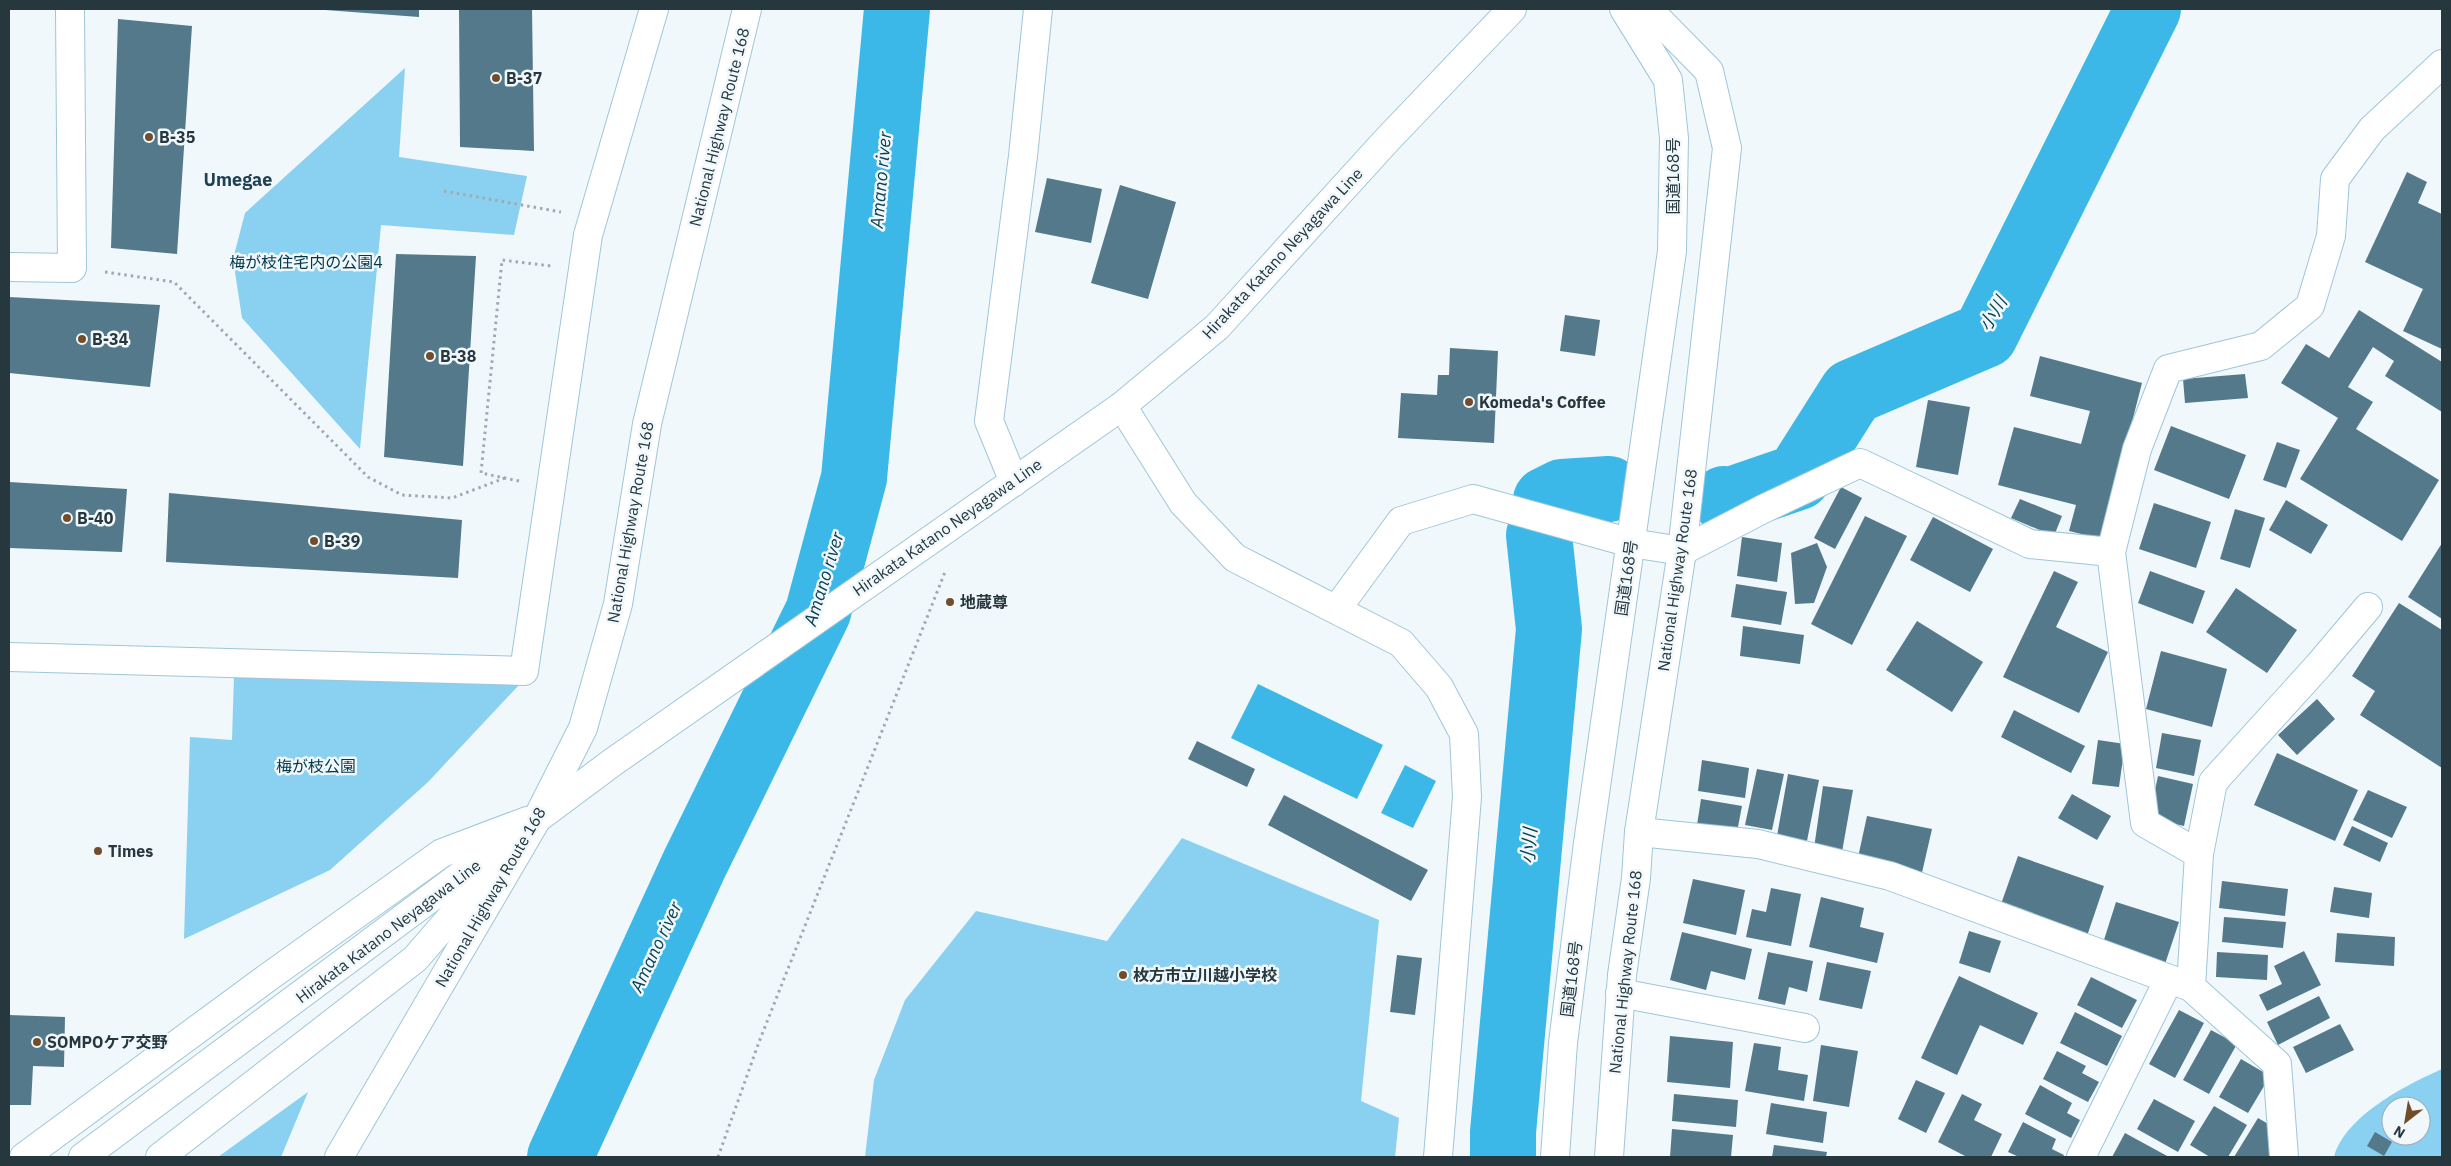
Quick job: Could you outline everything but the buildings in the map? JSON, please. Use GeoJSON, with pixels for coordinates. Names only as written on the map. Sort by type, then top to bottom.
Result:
{"type":"FeatureCollection","features":[{"type":"Feature","properties":{"kind":"main road"},"geometry":{"type":"LineString","coordinates":[[9,267],[72,268],[70,9]]}},
{"type":"Feature","properties":{"kind":"main road"},"geometry":{"type":"LineString","coordinates":[[9,657],[524,671],[583,270],[594,218],[654,9]]}},
{"type":"Feature","properties":{"kind":"main road","name":"National Highway Route 168"},"geometry":{"type":"LineString","coordinates":[[339,1157],[538,817],[583,728],[618,604],[647,424],[747,9]]}},
{"type":"Feature","properties":{"kind":"main road"},"geometry":{"type":"LineString","coordinates":[[1014,482],[989,421],[1023,156],[1038,9]]}},
{"type":"Feature","properties":{"kind":"main road","name":"Hirakata Katano Neyagawa Line"},"geometry":{"type":"LineString","coordinates":[[83,1157],[613,762],[950,524],[969,514],[1122,406],[1217,327],[1386,141],[1512,9]]}},
{"type":"Feature","properties":{"kind":"main road","name":"国道168号"},"geometry":{"type":"LineString","coordinates":[[1555,1157],[1563,1043],[1588,843],[1672,251],[1674,138],[1668,80],[1624,9]]}},
{"type":"Feature","properties":{"kind":"main road","name":"National Highway Route 168"},"geometry":{"type":"LineString","coordinates":[[1609,1157],[1620,993],[1636,878],[1639,832],[1682,551],[1727,148],[1709,71],[1648,9]]}},
{"type":"Feature","properties":{"kind":"main road"},"geometry":{"type":"LineString","coordinates":[[2199,854],[2145,823],[2111,552],[2137,449],[2168,369],[2261,346],[2310,306],[2331,236],[2335,179],[2372,129],[2442,64]]}},
{"type":"Feature","properties":{"kind":"main road"},"geometry":{"type":"LineString","coordinates":[[1122,406],[1183,503],[1235,558],[1401,643],[1440,687],[1464,734],[1467,797],[1438,1157]]}},
{"type":"Feature","properties":{"kind":"main road"},"geometry":{"type":"LineString","coordinates":[[1336,610],[1401,521],[1473,499],[1631,543],[1682,551],[1860,463],[2030,544],[2111,552]]}},
{"type":"Feature","properties":{"kind":"main road"},"geometry":{"type":"LineString","coordinates":[[2081,1157],[2180,983],[2199,854],[2213,782],[2319,665],[2368,607]]}},
{"type":"Feature","properties":{"kind":"main road"},"geometry":{"type":"LineString","coordinates":[[24,1157],[266,978],[442,853],[538,817]]}},
{"type":"Feature","properties":{"kind":"main road"},"geometry":{"type":"LineString","coordinates":[[160,1157],[415,960],[538,817]]}},
{"type":"Feature","properties":{"kind":"main road"},"geometry":{"type":"LineString","coordinates":[[1639,832],[1758,844],[1890,876],[2180,983],[2277,1064],[2284,1157]]}},
{"type":"Feature","properties":{"kind":"main road"},"geometry":{"type":"LineString","coordinates":[[1620,993],[1805,1028]]}},
{"type":"Feature","properties":{"kind":"path"},"geometry":{"type":"LineString","coordinates":[[444,192],[594,218]]}},
{"type":"Feature","properties":{"kind":"path"},"geometry":{"type":"LineString","coordinates":[[551,489],[481,473],[502,260],[583,270]]}},
{"type":"Feature","properties":{"kind":"path"},"geometry":{"type":"LineString","coordinates":[[72,268],[174,282],[368,477],[402,495],[452,498],[505,478]]}},
{"type":"Feature","properties":{"kind":"path"},"geometry":{"type":"LineString","coordinates":[[718,1157],[759,1042],[935,597]]}},
{"type":"Feature","properties":{"kind":"green space","name":"梅が枝住宅内の公園4"},"geometry":{"type":"Polygon","coordinates":[[[405,68],[399,157],[527,176],[514,235],[381,225],[360,449],[242,318],[233,259],[245,213],[405,68]]]}},
{"type":"Feature","properties":{"kind":"green space","name":"梅が枝公園"},"geometry":{"type":"Polygon","coordinates":[[[234,675],[519,685],[428,782],[330,870],[184,939],[190,737],[232,740],[234,675]]]}},
{"type":"Feature","properties":{"kind":"green space"},"geometry":{"type":"Polygon","coordinates":[[[1182,838],[1379,920],[1361,1101],[1399,1118],[1395,1157],[865,1157],[874,1080],[905,1000],[976,911],[1107,941],[1182,838]]]}},
{"type":"Feature","properties":{"kind":"green space"},"geometry":{"type":"Polygon","coordinates":[[[2442,1069],[2442,1157],[2334,1157],[2340,1142],[2350,1128],[2381,1103],[2381,1146],[2431,1146],[2431,1096],[2391,1096],[2442,1069]]]}},
{"type":"Feature","properties":{"kind":"green space"},"geometry":{"type":"Polygon","coordinates":[[[308,1092],[281,1157],[218,1157],[308,1092]]]}},
{"type":"Feature","properties":{"kind":"shaded area"},"geometry":{"type":"Polygon","coordinates":[[[1258,684],[1383,745],[1357,799],[1231,738],[1258,684]]]}},
{"type":"Feature","properties":{"kind":"shaded area"},"geometry":{"type":"Polygon","coordinates":[[[1405,765],[1436,781],[1413,828],[1381,813],[1405,765]]]}},
{"type":"Feature","properties":{"kind":"waterway","name":"Amano river"},"geometry":{"type":"LineString","coordinates":[[560,1157],[694,865],[818,612],[854,478],[897,9]]}},
{"type":"Feature","properties":{"kind":"waterway","name":"小川"},"geometry":{"type":"LineString","coordinates":[[1724,499],[1731,500],[1798,477],[1852,392],[1985,335],[2148,9]]}},
{"type":"Feature","properties":{"kind":"waterway","name":"小川"},"geometry":{"type":"LineString","coordinates":[[1546,500],[1562,492],[1609,489]]}},
{"type":"Feature","properties":{"kind":"waterway","name":"小川"},"geometry":{"type":"LineString","coordinates":[[1503,1157],[1503,1132],[1549,629],[1539,535]]}},
{"type":"Feature","properties":{"kind":"place","name":"B-37"},"geometry":{"type":"Point","coordinates":[496,78]}},
{"type":"Feature","properties":{"kind":"place","name":"B-35"},"geometry":{"type":"Point","coordinates":[149,137]}},
{"type":"Feature","properties":{"kind":"place","name":"B-34"},"geometry":{"type":"Point","coordinates":[82,339]}},
{"type":"Feature","properties":{"kind":"place","name":"B-38"},"geometry":{"type":"Point","coordinates":[430,356]}},
{"type":"Feature","properties":{"kind":"place","name":"Komeda's Coffee"},"geometry":{"type":"Point","coordinates":[1469,402]}},
{"type":"Feature","properties":{"kind":"place","name":"B-40"},"geometry":{"type":"Point","coordinates":[67,518]}},
{"type":"Feature","properties":{"kind":"place","name":"B-39"},"geometry":{"type":"Point","coordinates":[314,541]}},
{"type":"Feature","properties":{"kind":"place","name":"地蔵尊"},"geometry":{"type":"Point","coordinates":[950,602]}},
{"type":"Feature","properties":{"kind":"place","name":"Times"},"geometry":{"type":"Point","coordinates":[98,851]}},
{"type":"Feature","properties":{"kind":"place","name":"枚方市立川越小学校"},"geometry":{"type":"Point","coordinates":[1123,975]}},
{"type":"Feature","properties":{"kind":"place","name":"SOMPOケア交野"},"geometry":{"type":"Point","coordinates":[37,1042]}},
{"type":"Feature","properties":{"kind":"district","name":"Umegae"},"geometry":{"type":"Point","coordinates":[238,180]}}]}
